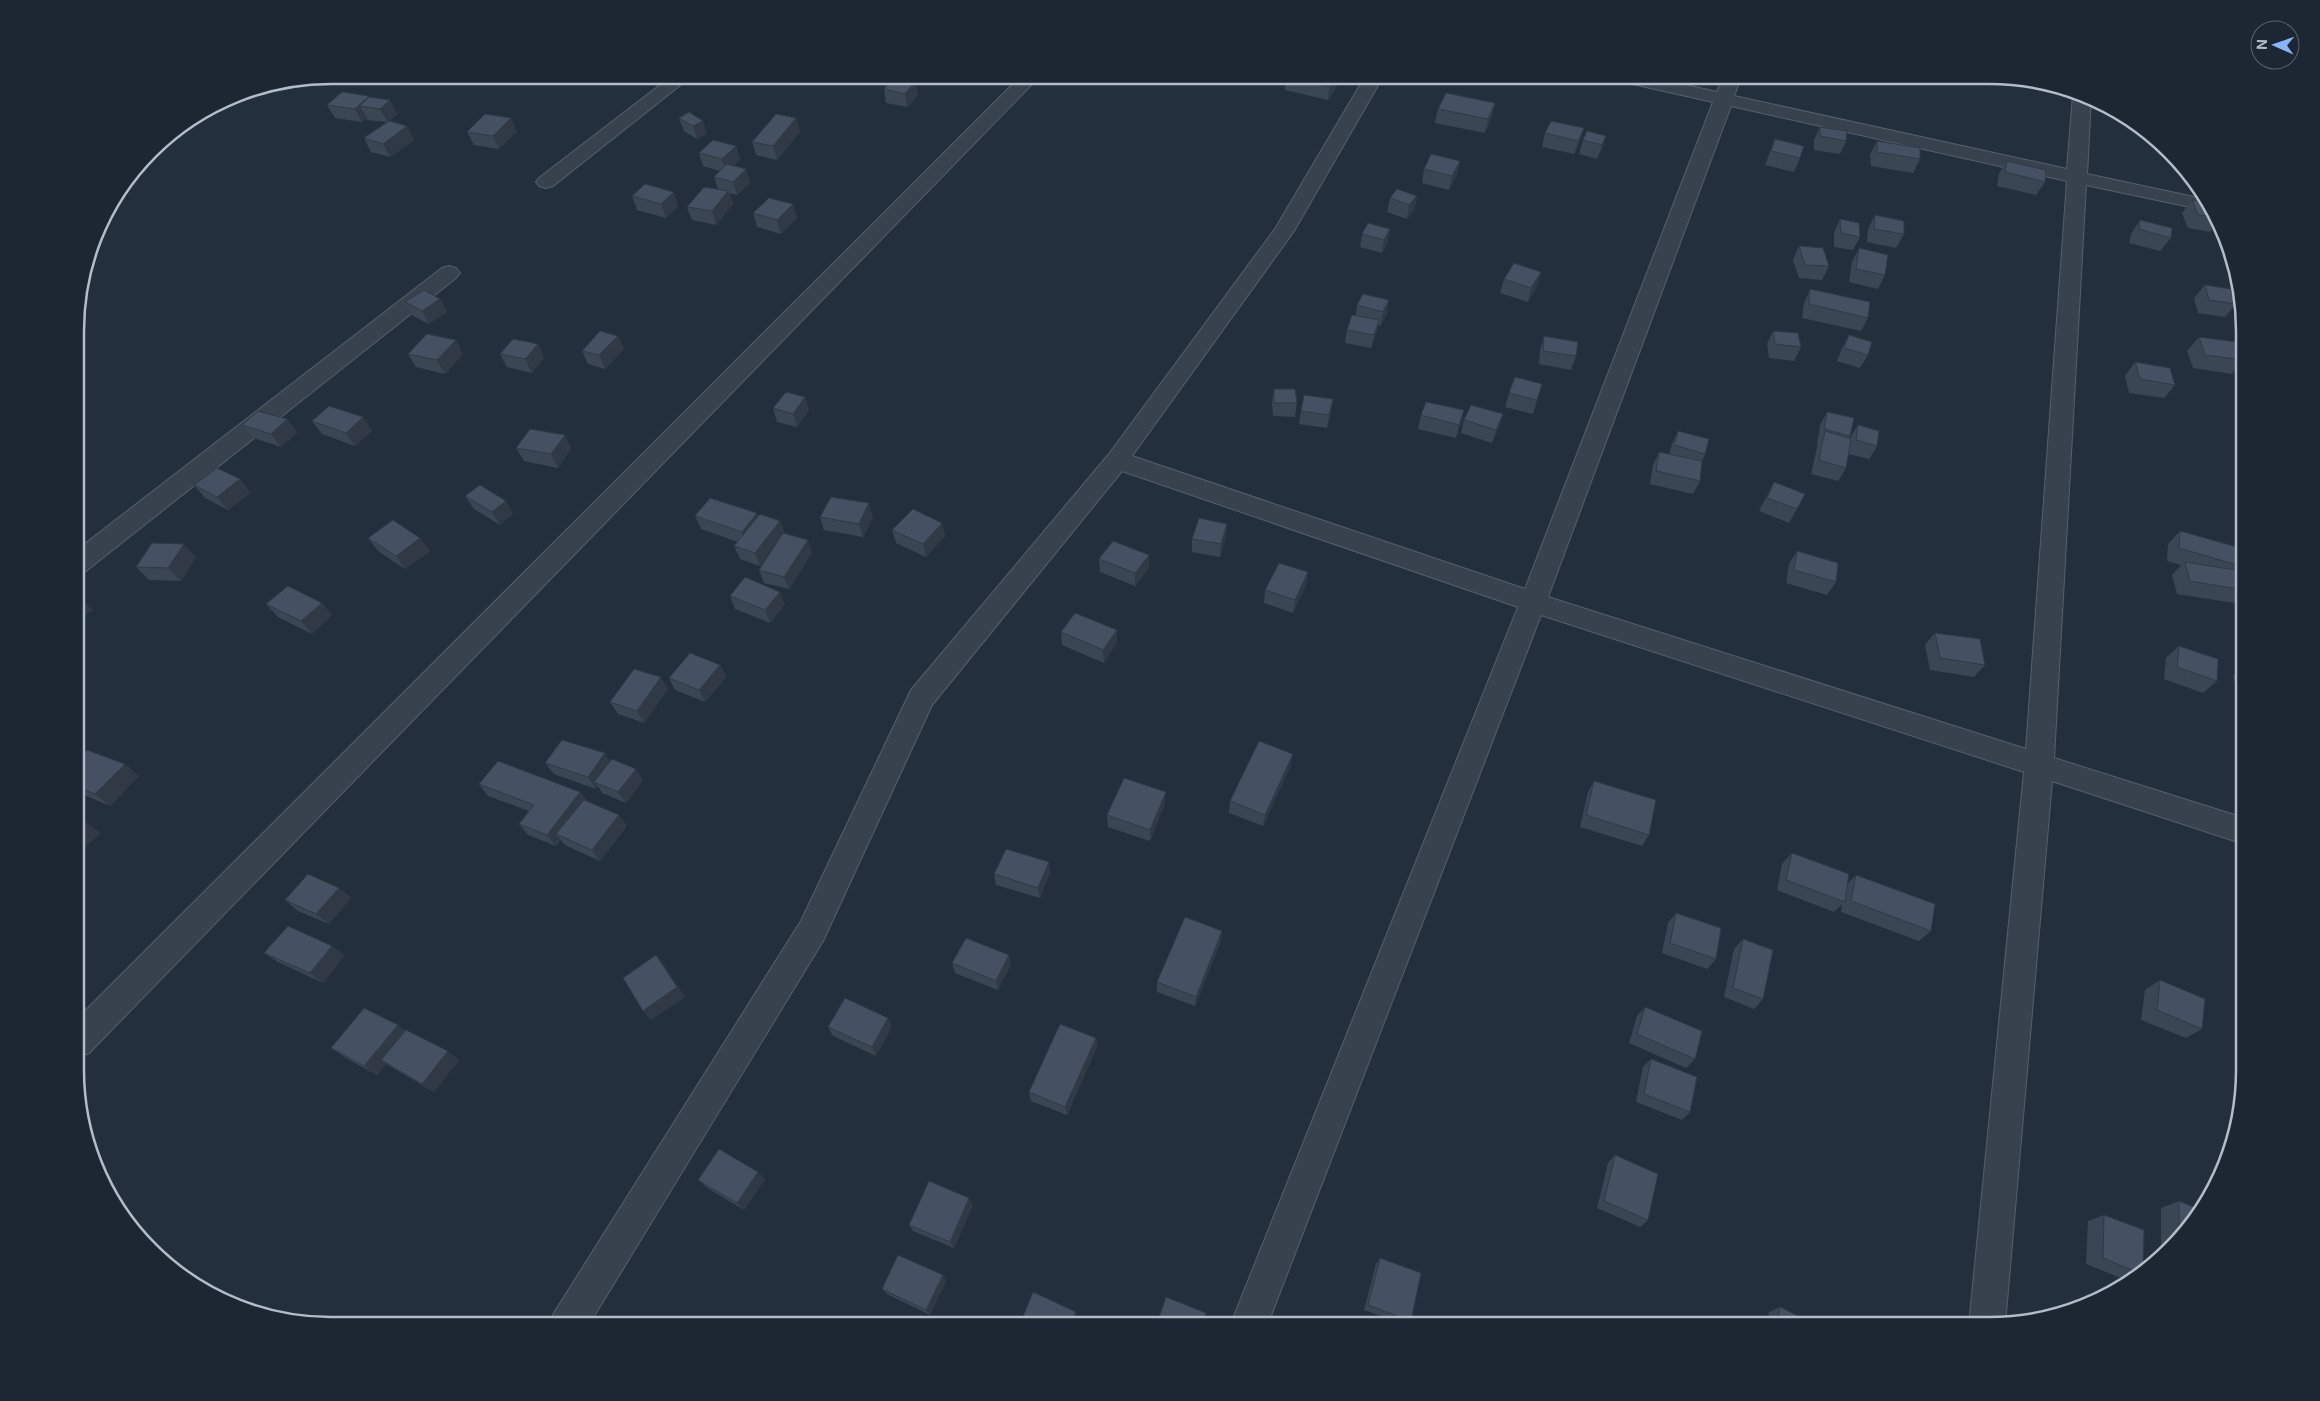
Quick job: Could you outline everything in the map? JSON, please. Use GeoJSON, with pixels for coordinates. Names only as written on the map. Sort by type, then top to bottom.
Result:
{"type":"FeatureCollection","features":[{"type":"Feature","properties":{"kind":"street"},"geometry":{"type":"LineString","coordinates":[[546,182],[672,84]]}},
{"type":"Feature","properties":{"kind":"street"},"geometry":{"type":"LineString","coordinates":[[84,1035],[1023,84]]}},
{"type":"Feature","properties":{"kind":"street"},"geometry":{"type":"LineString","coordinates":[[573,1317],[812,931],[921,698],[1118,460],[1284,231],[1369,84]]}},
{"type":"Feature","properties":{"kind":"street"},"geometry":{"type":"LineString","coordinates":[[1700,84],[1728,87],[2078,177],[2202,205]]}},
{"type":"Feature","properties":{"kind":"street"},"geometry":{"type":"LineString","coordinates":[[1252,1317],[1533,602],[1728,87]]}},
{"type":"Feature","properties":{"kind":"street"},"geometry":{"type":"LineString","coordinates":[[1988,1317],[2039,765],[2082,102]]}},
{"type":"Feature","properties":{"kind":"street"},"geometry":{"type":"LineString","coordinates":[[84,559],[449,273]]}},
{"type":"Feature","properties":{"kind":"street"},"geometry":{"type":"LineString","coordinates":[[1118,460],[1533,602],[2236,829]]}},
{"type":"Feature","properties":{"kind":"building"},"geometry":{"type":"Polygon","coordinates":[[[888,84],[913,84],[905,94],[884,89],[888,84]]]}},
{"type":"Feature","properties":{"kind":"building"},"geometry":{"type":"Polygon","coordinates":[[[1317,84],[1331,84],[1329,87],[1317,84]]]}},
{"type":"Feature","properties":{"kind":"building"},"geometry":{"type":"Polygon","coordinates":[[[342,92],[369,96],[355,109],[327,105],[342,92]]]}},
{"type":"Feature","properties":{"kind":"building"},"geometry":{"type":"Polygon","coordinates":[[[1446,93],[1495,103],[1488,119],[1438,109],[1446,93]]]}},
{"type":"Feature","properties":{"kind":"building"},"geometry":{"type":"Polygon","coordinates":[[[369,97],[390,100],[380,109],[360,106],[369,97]]]}},
{"type":"Feature","properties":{"kind":"building"},"geometry":{"type":"Polygon","coordinates":[[[689,112],[703,121],[693,126],[679,118],[689,112]]]}},
{"type":"Feature","properties":{"kind":"building"},"geometry":{"type":"Polygon","coordinates":[[[485,114],[511,118],[493,136],[467,132],[485,114]]]}},
{"type":"Feature","properties":{"kind":"building"},"geometry":{"type":"Polygon","coordinates":[[[776,114],[796,118],[773,146],[752,142],[776,114]]]}},
{"type":"Feature","properties":{"kind":"building"},"geometry":{"type":"Polygon","coordinates":[[[389,121],[407,126],[383,144],[364,138],[389,121]]]}},
{"type":"Feature","properties":{"kind":"building"},"geometry":{"type":"Polygon","coordinates":[[[1551,121],[1584,128],[1578,141],[1545,133],[1551,121]]]}},
{"type":"Feature","properties":{"kind":"building"},"geometry":{"type":"Polygon","coordinates":[[[1820,127],[1847,131],[1846,141],[1820,136],[1820,127]]]}},
{"type":"Feature","properties":{"kind":"building"},"geometry":{"type":"Polygon","coordinates":[[[1587,131],[1606,136],[1602,145],[1583,140],[1587,131]]]}},
{"type":"Feature","properties":{"kind":"building"},"geometry":{"type":"Polygon","coordinates":[[[1775,139],[1804,146],[1800,158],[1771,151],[1775,139]]]}},
{"type":"Feature","properties":{"kind":"building"},"geometry":{"type":"Polygon","coordinates":[[[713,140],[736,146],[722,159],[699,153],[713,140]]]}},
{"type":"Feature","properties":{"kind":"building"},"geometry":{"type":"Polygon","coordinates":[[[1877,141],[1920,148],[1920,159],[1877,152],[1877,141]]]}},
{"type":"Feature","properties":{"kind":"building"},"geometry":{"type":"Polygon","coordinates":[[[1431,154],[1460,161],[1452,176],[1424,169],[1431,154]]]}},
{"type":"Feature","properties":{"kind":"building"},"geometry":{"type":"Polygon","coordinates":[[[2007,161],[2046,170],[2045,182],[2005,172],[2007,161]]]}},
{"type":"Feature","properties":{"kind":"building"},"geometry":{"type":"Polygon","coordinates":[[[727,164],[746,169],[733,182],[714,177],[727,164]]]}},
{"type":"Feature","properties":{"kind":"building"},"geometry":{"type":"Polygon","coordinates":[[[645,184],[674,192],[661,204],[632,196],[645,184]]]}},
{"type":"Feature","properties":{"kind":"building"},"geometry":{"type":"Polygon","coordinates":[[[704,187],[728,191],[712,211],[687,207],[704,187]]]}},
{"type":"Feature","properties":{"kind":"building"},"geometry":{"type":"Polygon","coordinates":[[[1397,189],[1417,196],[1409,205],[1390,198],[1397,189]]]}},
{"type":"Feature","properties":{"kind":"building"},"geometry":{"type":"Polygon","coordinates":[[[769,198],[793,204],[777,220],[753,213],[769,198]]]}},
{"type":"Feature","properties":{"kind":"building"},"geometry":{"type":"Polygon","coordinates":[[[2192,200],[2200,201],[2208,216],[2198,215],[2192,200]]]}},
{"type":"Feature","properties":{"kind":"building"},"geometry":{"type":"Polygon","coordinates":[[[1875,215],[1904,221],[1904,234],[1874,229],[1875,215]]]}},
{"type":"Feature","properties":{"kind":"building"},"geometry":{"type":"Polygon","coordinates":[[[1840,219],[1859,223],[1860,237],[1841,233],[1840,219]]]}},
{"type":"Feature","properties":{"kind":"building"},"geometry":{"type":"Polygon","coordinates":[[[2140,220],[2172,228],[2171,238],[2139,229],[2140,220]]]}},
{"type":"Feature","properties":{"kind":"building"},"geometry":{"type":"Polygon","coordinates":[[[1368,223],[1390,229],[1384,240],[1362,234],[1368,223]]]}},
{"type":"Feature","properties":{"kind":"building"},"geometry":{"type":"Polygon","coordinates":[[[1799,246],[1823,248],[1829,266],[1805,265],[1799,246]]]}},
{"type":"Feature","properties":{"kind":"building"},"geometry":{"type":"Polygon","coordinates":[[[1859,248],[1888,255],[1885,275],[1856,269],[1859,248]]]}},
{"type":"Feature","properties":{"kind":"building"},"geometry":{"type":"Polygon","coordinates":[[[1514,263],[1541,272],[1531,288],[1504,279],[1514,263]]]}},
{"type":"Feature","properties":{"kind":"building"},"geometry":{"type":"Polygon","coordinates":[[[2205,285],[2231,289],[2235,304],[2209,300],[2205,285]]]}},
{"type":"Feature","properties":{"kind":"building"},"geometry":{"type":"Polygon","coordinates":[[[1810,289],[1870,302],[1868,318],[1809,304],[1810,289]]]}},
{"type":"Feature","properties":{"kind":"building"},"geometry":{"type":"Polygon","coordinates":[[[424,290],[440,299],[422,311],[405,302],[424,290]]]}},
{"type":"Feature","properties":{"kind":"building"},"geometry":{"type":"Polygon","coordinates":[[[1363,294],[1389,300],[1383,312],[1357,305],[1363,294]]]}},
{"type":"Feature","properties":{"kind":"building"},"geometry":{"type":"Polygon","coordinates":[[[1352,315],[1379,320],[1374,335],[1347,330],[1352,315]]]}},
{"type":"Feature","properties":{"kind":"building"},"geometry":{"type":"Polygon","coordinates":[[[600,331],[618,336],[599,355],[582,351],[600,331]]]}},
{"type":"Feature","properties":{"kind":"building"},"geometry":{"type":"Polygon","coordinates":[[[1773,331],[1798,333],[1801,347],[1775,344],[1773,331]]]}},
{"type":"Feature","properties":{"kind":"building"},"geometry":{"type":"Polygon","coordinates":[[[427,334],[456,340],[437,360],[408,354],[427,334]]]}},
{"type":"Feature","properties":{"kind":"building"},"geometry":{"type":"Polygon","coordinates":[[[1849,335],[1872,342],[1868,355],[1844,348],[1849,335]]]}},
{"type":"Feature","properties":{"kind":"building"},"geometry":{"type":"Polygon","coordinates":[[[1544,336],[1578,342],[1576,356],[1543,351],[1544,336]]]}},
{"type":"Feature","properties":{"kind":"building"},"geometry":{"type":"Polygon","coordinates":[[[2199,337],[2236,342],[2236,359],[2205,355],[2199,337]]]}},
{"type":"Feature","properties":{"kind":"building"},"geometry":{"type":"Polygon","coordinates":[[[513,339],[538,344],[525,359],[500,354],[513,339]]]}},
{"type":"Feature","properties":{"kind":"building"},"geometry":{"type":"Polygon","coordinates":[[[2135,362],[2170,368],[2175,385],[2140,379],[2135,362]]]}},
{"type":"Feature","properties":{"kind":"building"},"geometry":{"type":"Polygon","coordinates":[[[1515,377],[1542,384],[1537,400],[1509,393],[1515,377]]]}},
{"type":"Feature","properties":{"kind":"building"},"geometry":{"type":"Polygon","coordinates":[[[1274,389],[1295,389],[1297,403],[1274,403],[1274,389]]]}},
{"type":"Feature","properties":{"kind":"building"},"geometry":{"type":"Polygon","coordinates":[[[786,392],[805,397],[793,414],[773,408],[786,392]]]}},
{"type":"Feature","properties":{"kind":"building"},"geometry":{"type":"Polygon","coordinates":[[[1304,395],[1333,399],[1329,415],[1301,411],[1304,395]]]}},
{"type":"Feature","properties":{"kind":"building"},"geometry":{"type":"Polygon","coordinates":[[[1426,402],[1464,410],[1459,425],[1421,415],[1426,402]]]}},
{"type":"Feature","properties":{"kind":"building"},"geometry":{"type":"Polygon","coordinates":[[[1471,405],[1503,414],[1496,430],[1464,420],[1471,405]]]}},
{"type":"Feature","properties":{"kind":"building"},"geometry":{"type":"Polygon","coordinates":[[[329,406],[363,417],[346,433],[312,421],[329,406]]]}},
{"type":"Feature","properties":{"kind":"building"},"geometry":{"type":"Polygon","coordinates":[[[258,411],[287,419],[271,434],[242,425],[258,411]]]}},
{"type":"Feature","properties":{"kind":"building"},"geometry":{"type":"Polygon","coordinates":[[[1827,412],[1854,418],[1850,436],[1824,429],[1827,412]]]}},
{"type":"Feature","properties":{"kind":"building"},"geometry":{"type":"Polygon","coordinates":[[[1858,425],[1879,431],[1877,446],[1856,440],[1858,425]]]}},
{"type":"Feature","properties":{"kind":"building"},"geometry":{"type":"Polygon","coordinates":[[[530,429],[565,435],[551,454],[516,448],[530,429]]]}},
{"type":"Feature","properties":{"kind":"building"},"geometry":{"type":"Polygon","coordinates":[[[1678,431],[1709,439],[1705,454],[1674,445],[1678,431]]]}},
{"type":"Feature","properties":{"kind":"building"},"geometry":{"type":"Polygon","coordinates":[[[1825,431],[1851,439],[1846,468],[1819,460],[1825,431]]]}},
{"type":"Feature","properties":{"kind":"building"},"geometry":{"type":"Polygon","coordinates":[[[1659,452],[1702,461],[1700,481],[1656,471],[1659,452]]]}},
{"type":"Feature","properties":{"kind":"building"},"geometry":{"type":"Polygon","coordinates":[[[217,468],[240,479],[217,497],[194,485],[217,468]]]}},
{"type":"Feature","properties":{"kind":"building"},"geometry":{"type":"Polygon","coordinates":[[[1774,482],[1805,494],[1797,509],[1767,498],[1774,482]]]}},
{"type":"Feature","properties":{"kind":"building"},"geometry":{"type":"Polygon","coordinates":[[[480,485],[506,501],[492,512],[465,496],[480,485]]]}},
{"type":"Feature","properties":{"kind":"building"},"geometry":{"type":"Polygon","coordinates":[[[831,497],[869,503],[859,524],[820,517],[831,497]]]}},
{"type":"Feature","properties":{"kind":"building"},"geometry":{"type":"Polygon","coordinates":[[[710,498],[757,513],[742,532],[695,516],[710,498]]]}},
{"type":"Feature","properties":{"kind":"building"},"geometry":{"type":"Polygon","coordinates":[[[913,509],[942,523],[923,544],[892,530],[913,509]]]}},
{"type":"Feature","properties":{"kind":"building"},"geometry":{"type":"Polygon","coordinates":[[[760,514],[780,521],[755,553],[734,546],[760,514]]]}},
{"type":"Feature","properties":{"kind":"building"},"geometry":{"type":"Polygon","coordinates":[[[1199,518],[1227,524],[1221,544],[1192,539],[1199,518]]]}},
{"type":"Feature","properties":{"kind":"building"},"geometry":{"type":"Polygon","coordinates":[[[393,520],[420,538],[396,556],[368,538],[393,520]]]}},
{"type":"Feature","properties":{"kind":"building"},"geometry":{"type":"Polygon","coordinates":[[[2180,531],[2236,547],[2236,565],[2179,548],[2180,531]]]}},
{"type":"Feature","properties":{"kind":"building"},"geometry":{"type":"Polygon","coordinates":[[[783,533],[808,540],[784,577],[759,570],[783,533]]]}},
{"type":"Feature","properties":{"kind":"building"},"geometry":{"type":"Polygon","coordinates":[[[1113,541],[1149,555],[1135,573],[1099,559],[1113,541]]]}},
{"type":"Feature","properties":{"kind":"building"},"geometry":{"type":"Polygon","coordinates":[[[152,543],[184,544],[168,568],[136,567],[152,543]]]}},
{"type":"Feature","properties":{"kind":"building"},"geometry":{"type":"Polygon","coordinates":[[[1797,551],[1838,563],[1836,582],[1794,570],[1797,551]]]}},
{"type":"Feature","properties":{"kind":"building"},"geometry":{"type":"Polygon","coordinates":[[[2185,562],[2236,570],[2236,589],[2190,581],[2185,562]]]}},
{"type":"Feature","properties":{"kind":"building"},"geometry":{"type":"Polygon","coordinates":[[[1279,563],[1308,572],[1295,600],[1265,590],[1279,563]]]}},
{"type":"Feature","properties":{"kind":"building"},"geometry":{"type":"Polygon","coordinates":[[[745,577],[780,592],[765,610],[730,596],[745,577]]]}},
{"type":"Feature","properties":{"kind":"building"},"geometry":{"type":"Polygon","coordinates":[[[288,586],[322,603],[301,621],[266,604],[288,586]]]}},
{"type":"Feature","properties":{"kind":"building"},"geometry":{"type":"Polygon","coordinates":[[[1075,613],[1117,630],[1103,650],[1061,632],[1075,613]]]}},
{"type":"Feature","properties":{"kind":"building"},"geometry":{"type":"Polygon","coordinates":[[[1935,633],[1980,639],[1985,665],[1940,658],[1935,633]]]}},
{"type":"Feature","properties":{"kind":"building"},"geometry":{"type":"Polygon","coordinates":[[[2179,646],[2218,659],[2217,681],[2177,667],[2179,646]]]}},
{"type":"Feature","properties":{"kind":"building"},"geometry":{"type":"Polygon","coordinates":[[[690,653],[720,665],[699,690],[669,678],[690,653]]]}},
{"type":"Feature","properties":{"kind":"building"},"geometry":{"type":"Polygon","coordinates":[[[634,669],[661,677],[637,711],[610,702],[634,669]]]}},
{"type":"Feature","properties":{"kind":"building"},"geometry":{"type":"Polygon","coordinates":[[[562,740],[605,753],[588,777],[545,763],[562,740]]]}},
{"type":"Feature","properties":{"kind":"building"},"geometry":{"type":"Polygon","coordinates":[[[1259,741],[1293,754],[1265,815],[1230,801],[1259,741]]]}},
{"type":"Feature","properties":{"kind":"building"},"geometry":{"type":"Polygon","coordinates":[[[87,750],[125,764],[95,794],[84,790],[84,753],[87,750]]]}},
{"type":"Feature","properties":{"kind":"building"},"geometry":{"type":"Polygon","coordinates":[[[612,759],[636,769],[618,792],[594,782],[612,759]]]}},
{"type":"Feature","properties":{"kind":"building"},"geometry":{"type":"Polygon","coordinates":[[[498,761],[580,792],[547,835],[519,824],[534,805],[479,784],[498,761]]]}},
{"type":"Feature","properties":{"kind":"building"},"geometry":{"type":"Polygon","coordinates":[[[1124,778],[1166,792],[1150,830],[1107,815],[1124,778]]]}},
{"type":"Feature","properties":{"kind":"building"},"geometry":{"type":"Polygon","coordinates":[[[1594,781],[1656,800],[1649,835],[1586,815],[1594,781]]]}},
{"type":"Feature","properties":{"kind":"building"},"geometry":{"type":"Polygon","coordinates":[[[584,800],[619,815],[592,850],[556,834],[584,800]]]}},
{"type":"Feature","properties":{"kind":"building"},"geometry":{"type":"Polygon","coordinates":[[[1006,849],[1049,862],[1038,888],[994,874],[1006,849]]]}},
{"type":"Feature","properties":{"kind":"building"},"geometry":{"type":"Polygon","coordinates":[[[1792,853],[1849,874],[1845,902],[1786,880],[1792,853]]]}},
{"type":"Feature","properties":{"kind":"building"},"geometry":{"type":"Polygon","coordinates":[[[308,874],[339,888],[316,914],[285,900],[308,874]]]}},
{"type":"Feature","properties":{"kind":"building"},"geometry":{"type":"Polygon","coordinates":[[[1856,875],[1935,904],[1931,931],[1851,901],[1856,875]]]}},
{"type":"Feature","properties":{"kind":"building"},"geometry":{"type":"Polygon","coordinates":[[[1676,913],[1721,928],[1716,959],[1670,943],[1676,913]]]}},
{"type":"Feature","properties":{"kind":"building"},"geometry":{"type":"Polygon","coordinates":[[[1185,917],[1222,931],[1196,997],[1157,982],[1185,917]]]}},
{"type":"Feature","properties":{"kind":"building"},"geometry":{"type":"Polygon","coordinates":[[[288,926],[332,946],[310,973],[264,953],[288,926]]]}},
{"type":"Feature","properties":{"kind":"building"},"geometry":{"type":"Polygon","coordinates":[[[966,938],[1009,955],[996,981],[952,963],[966,938]]]}},
{"type":"Feature","properties":{"kind":"building"},"geometry":{"type":"Polygon","coordinates":[[[1743,939],[1773,950],[1763,999],[1733,988],[1743,939]]]}},
{"type":"Feature","properties":{"kind":"building"},"geometry":{"type":"Polygon","coordinates":[[[656,955],[677,987],[643,1011],[623,978],[656,955]]]}},
{"type":"Feature","properties":{"kind":"building"},"geometry":{"type":"Polygon","coordinates":[[[2160,980],[2205,999],[2202,1029],[2157,1010],[2160,980]]]}},
{"type":"Feature","properties":{"kind":"building"},"geometry":{"type":"Polygon","coordinates":[[[845,998],[888,1018],[872,1047],[828,1027],[845,998]]]}},
{"type":"Feature","properties":{"kind":"building"},"geometry":{"type":"Polygon","coordinates":[[[1645,1007],[1702,1031],[1695,1059],[1637,1034],[1645,1007]]]}},
{"type":"Feature","properties":{"kind":"building"},"geometry":{"type":"Polygon","coordinates":[[[364,1008],[398,1025],[364,1066],[331,1048],[364,1008]]]}},
{"type":"Feature","properties":{"kind":"building"},"geometry":{"type":"Polygon","coordinates":[[[1060,1024],[1096,1038],[1065,1107],[1029,1092],[1060,1024]]]}},
{"type":"Feature","properties":{"kind":"building"},"geometry":{"type":"Polygon","coordinates":[[[406,1030],[448,1051],[422,1084],[381,1060],[406,1030]]]}},
{"type":"Feature","properties":{"kind":"building"},"geometry":{"type":"Polygon","coordinates":[[[1651,1059],[1697,1077],[1690,1112],[1644,1094],[1651,1059]]]}},
{"type":"Feature","properties":{"kind":"building"},"geometry":{"type":"Polygon","coordinates":[[[719,1149],[758,1172],[737,1203],[698,1180],[719,1149]]]}},
{"type":"Feature","properties":{"kind":"building"},"geometry":{"type":"Polygon","coordinates":[[[1615,1155],[1658,1174],[1648,1220],[1604,1201],[1615,1155]]]}},
{"type":"Feature","properties":{"kind":"building"},"geometry":{"type":"Polygon","coordinates":[[[929,1181],[969,1198],[950,1242],[909,1225],[929,1181]]]}},
{"type":"Feature","properties":{"kind":"building"},"geometry":{"type":"Polygon","coordinates":[[[2179,1201],[2195,1208],[2179,1228],[2179,1201]]]}},
{"type":"Feature","properties":{"kind":"building"},"geometry":{"type":"Polygon","coordinates":[[[2104,1215],[2144,1230],[2143,1263],[2134,1271],[2103,1258],[2104,1215]]]}},
{"type":"Feature","properties":{"kind":"building"},"geometry":{"type":"Polygon","coordinates":[[[898,1255],[943,1275],[926,1310],[882,1289],[898,1255]]]}},
{"type":"Feature","properties":{"kind":"building"},"geometry":{"type":"Polygon","coordinates":[[[1380,1258],[1421,1273],[1412,1317],[1400,1317],[1368,1305],[1380,1258]]]}},
{"type":"Feature","properties":{"kind":"building"},"geometry":{"type":"Polygon","coordinates":[[[1033,1292],[1076,1312],[1074,1317],[1023,1317],[1033,1292]]]}},
{"type":"Feature","properties":{"kind":"building"},"geometry":{"type":"Polygon","coordinates":[[[1166,1297],[1206,1313],[1205,1317],[1159,1317],[1166,1297]]]}},
{"type":"Feature","properties":{"kind":"building"},"geometry":{"type":"Polygon","coordinates":[[[1780,1307],[1801,1317],[1778,1317],[1780,1307]]]}}]}
